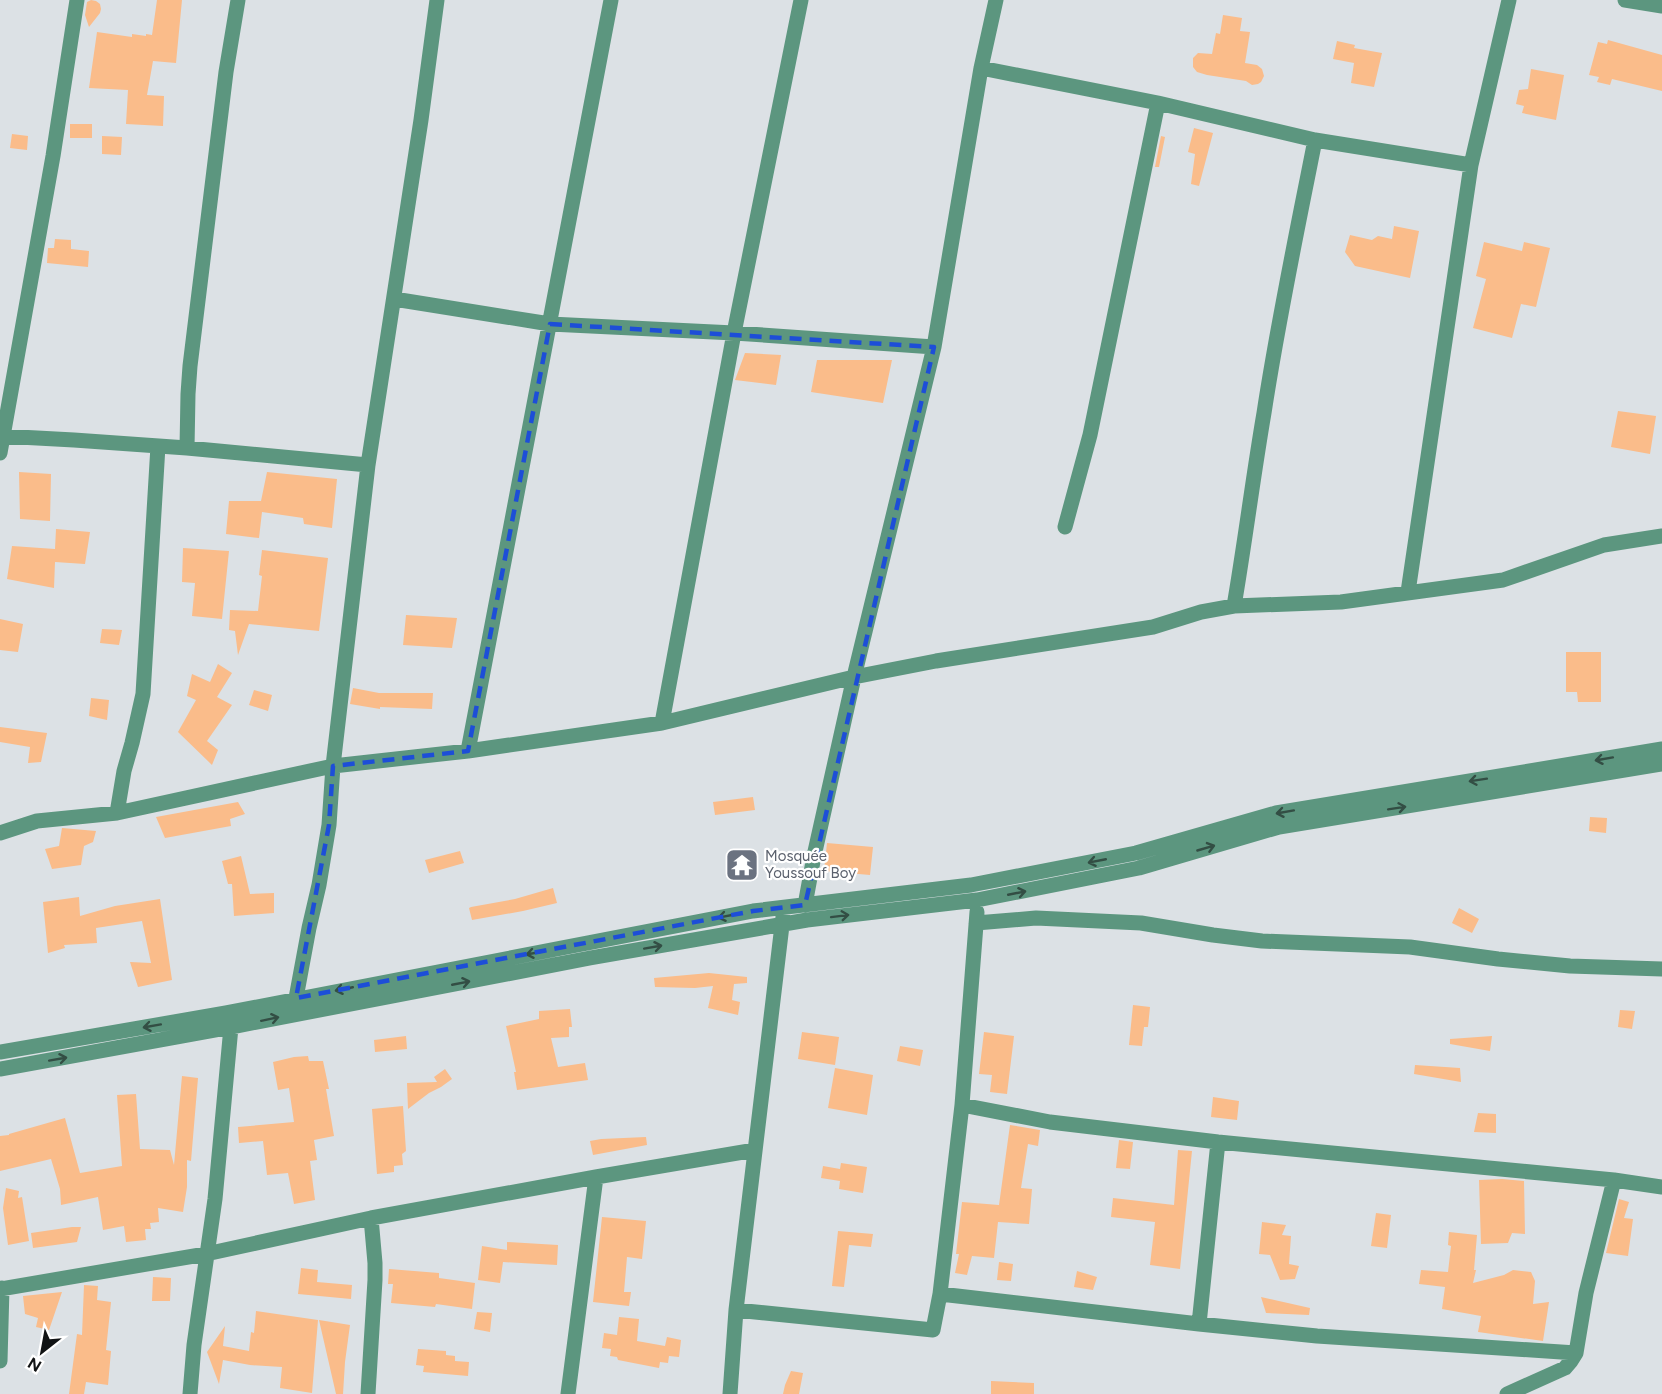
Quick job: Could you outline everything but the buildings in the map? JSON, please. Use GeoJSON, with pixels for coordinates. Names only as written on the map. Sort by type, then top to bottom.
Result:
{"type":"FeatureCollection","features":[{"type":"Feature","properties":{"kind":"street"},"geometry":{"type":"LineString","coordinates":[[0,453],[1,436],[53,156],[77,0]]}},
{"type":"Feature","properties":{"kind":"street"},"geometry":{"type":"LineString","coordinates":[[187,448],[190,366],[226,72],[238,0]]}},
{"type":"Feature","properties":{"kind":"street"},"geometry":{"type":"LineString","coordinates":[[296,998],[329,825],[333,766],[368,465],[437,0]]}},
{"type":"Feature","properties":{"kind":"street"},"geometry":{"type":"LineString","coordinates":[[468,751],[611,0]]}},
{"type":"Feature","properties":{"kind":"street"},"geometry":{"type":"LineString","coordinates":[[662,723],[734,333],[801,0]]}},
{"type":"Feature","properties":{"kind":"street"},"geometry":{"type":"LineString","coordinates":[[805,905],[854,677],[934,347],[981,68],[996,0]]}},
{"type":"Feature","properties":{"kind":"street"},"geometry":{"type":"LineString","coordinates":[[1408,592],[1471,165],[1509,0]]}},
{"type":"Feature","properties":{"kind":"street"},"geometry":{"type":"LineString","coordinates":[[1625,0],[1662,6]]}},
{"type":"Feature","properties":{"kind":"street"},"geometry":{"type":"LineString","coordinates":[[981,68],[1158,103],[1315,140],[1471,165]]}},
{"type":"Feature","properties":{"kind":"street"},"geometry":{"type":"LineString","coordinates":[[1065,527],[1090,435],[1158,103]]}},
{"type":"Feature","properties":{"kind":"street"},"geometry":{"type":"LineString","coordinates":[[1234,606],[1249,519],[1263,413],[1315,140]]}},
{"type":"Feature","properties":{"kind":"street"},"geometry":{"type":"LineString","coordinates":[[394,299],[550,324],[734,333],[934,347]]}},
{"type":"Feature","properties":{"kind":"street"},"geometry":{"type":"LineString","coordinates":[[1,436],[187,448],[368,465]]}},
{"type":"Feature","properties":{"kind":"street"},"geometry":{"type":"LineString","coordinates":[[117,813],[142,694],[158,446]]}},
{"type":"Feature","properties":{"kind":"street"},"geometry":{"type":"LineString","coordinates":[[0,833],[37,821],[117,813],[333,766],[468,751],[662,723],[854,677],[945,659],[1153,627],[1201,612],[1234,606],[1341,602],[1503,580],[1604,545],[1662,536]]}},
{"type":"Feature","properties":{"kind":"street"},"geometry":{"type":"LineString","coordinates":[[0,1052],[226,1013],[753,910],[971,885],[1136,853],[1276,813],[1662,749]]}},
{"type":"Feature","properties":{"kind":"street"},"geometry":{"type":"LineString","coordinates":[[0,1069],[783,924],[978,900],[1139,868],[1279,827],[1662,764]]}},
{"type":"Feature","properties":{"kind":"street"},"geometry":{"type":"LineString","coordinates":[[736,1310],[933,1329],[940,1294],[962,1105],[978,900]]}},
{"type":"Feature","properties":{"kind":"street"},"geometry":{"type":"LineString","coordinates":[[730,1394],[736,1310],[785,907]]}},
{"type":"Feature","properties":{"kind":"street"},"geometry":{"type":"LineString","coordinates":[[976,923],[1036,918],[1141,923],[1262,941],[1410,947],[1570,966],[1662,969]]}},
{"type":"Feature","properties":{"kind":"street"},"geometry":{"type":"LineString","coordinates":[[190,1394],[194,1345],[215,1199],[231,1028]]}},
{"type":"Feature","properties":{"kind":"street"},"geometry":{"type":"LineString","coordinates":[[962,1105],[1050,1122],[1218,1142],[1614,1180],[1662,1187]]}},
{"type":"Feature","properties":{"kind":"street"},"geometry":{"type":"LineString","coordinates":[[1199,1324],[1218,1142]]}},
{"type":"Feature","properties":{"kind":"street"},"geometry":{"type":"LineString","coordinates":[[0,1361],[1,1288],[206,1254],[371,1218],[755,1150]]}},
{"type":"Feature","properties":{"kind":"street"},"geometry":{"type":"LineString","coordinates":[[568,1394],[596,1177]]}},
{"type":"Feature","properties":{"kind":"street"},"geometry":{"type":"LineString","coordinates":[[1507,1394],[1565,1368],[1576,1353],[1586,1293],[1614,1180]]}},
{"type":"Feature","properties":{"kind":"street"},"geometry":{"type":"LineString","coordinates":[[368,1394],[375,1271],[371,1218]]}},
{"type":"Feature","properties":{"kind":"street"},"geometry":{"type":"LineString","coordinates":[[940,1294],[1328,1337],[1576,1353]]}},
{"type":"Feature","properties":{"kind":"highlighted area"},"geometry":{"type":"Polygon","coordinates":[[[550,324],[934,347],[805,905],[753,911],[296,998],[329,825],[333,766],[468,751],[550,324]]]}},
{"type":"Feature","properties":{"kind":"place","name":"Mosquée Youssouf Boy"},"geometry":{"type":"Point","coordinates":[742,865]}}]}
